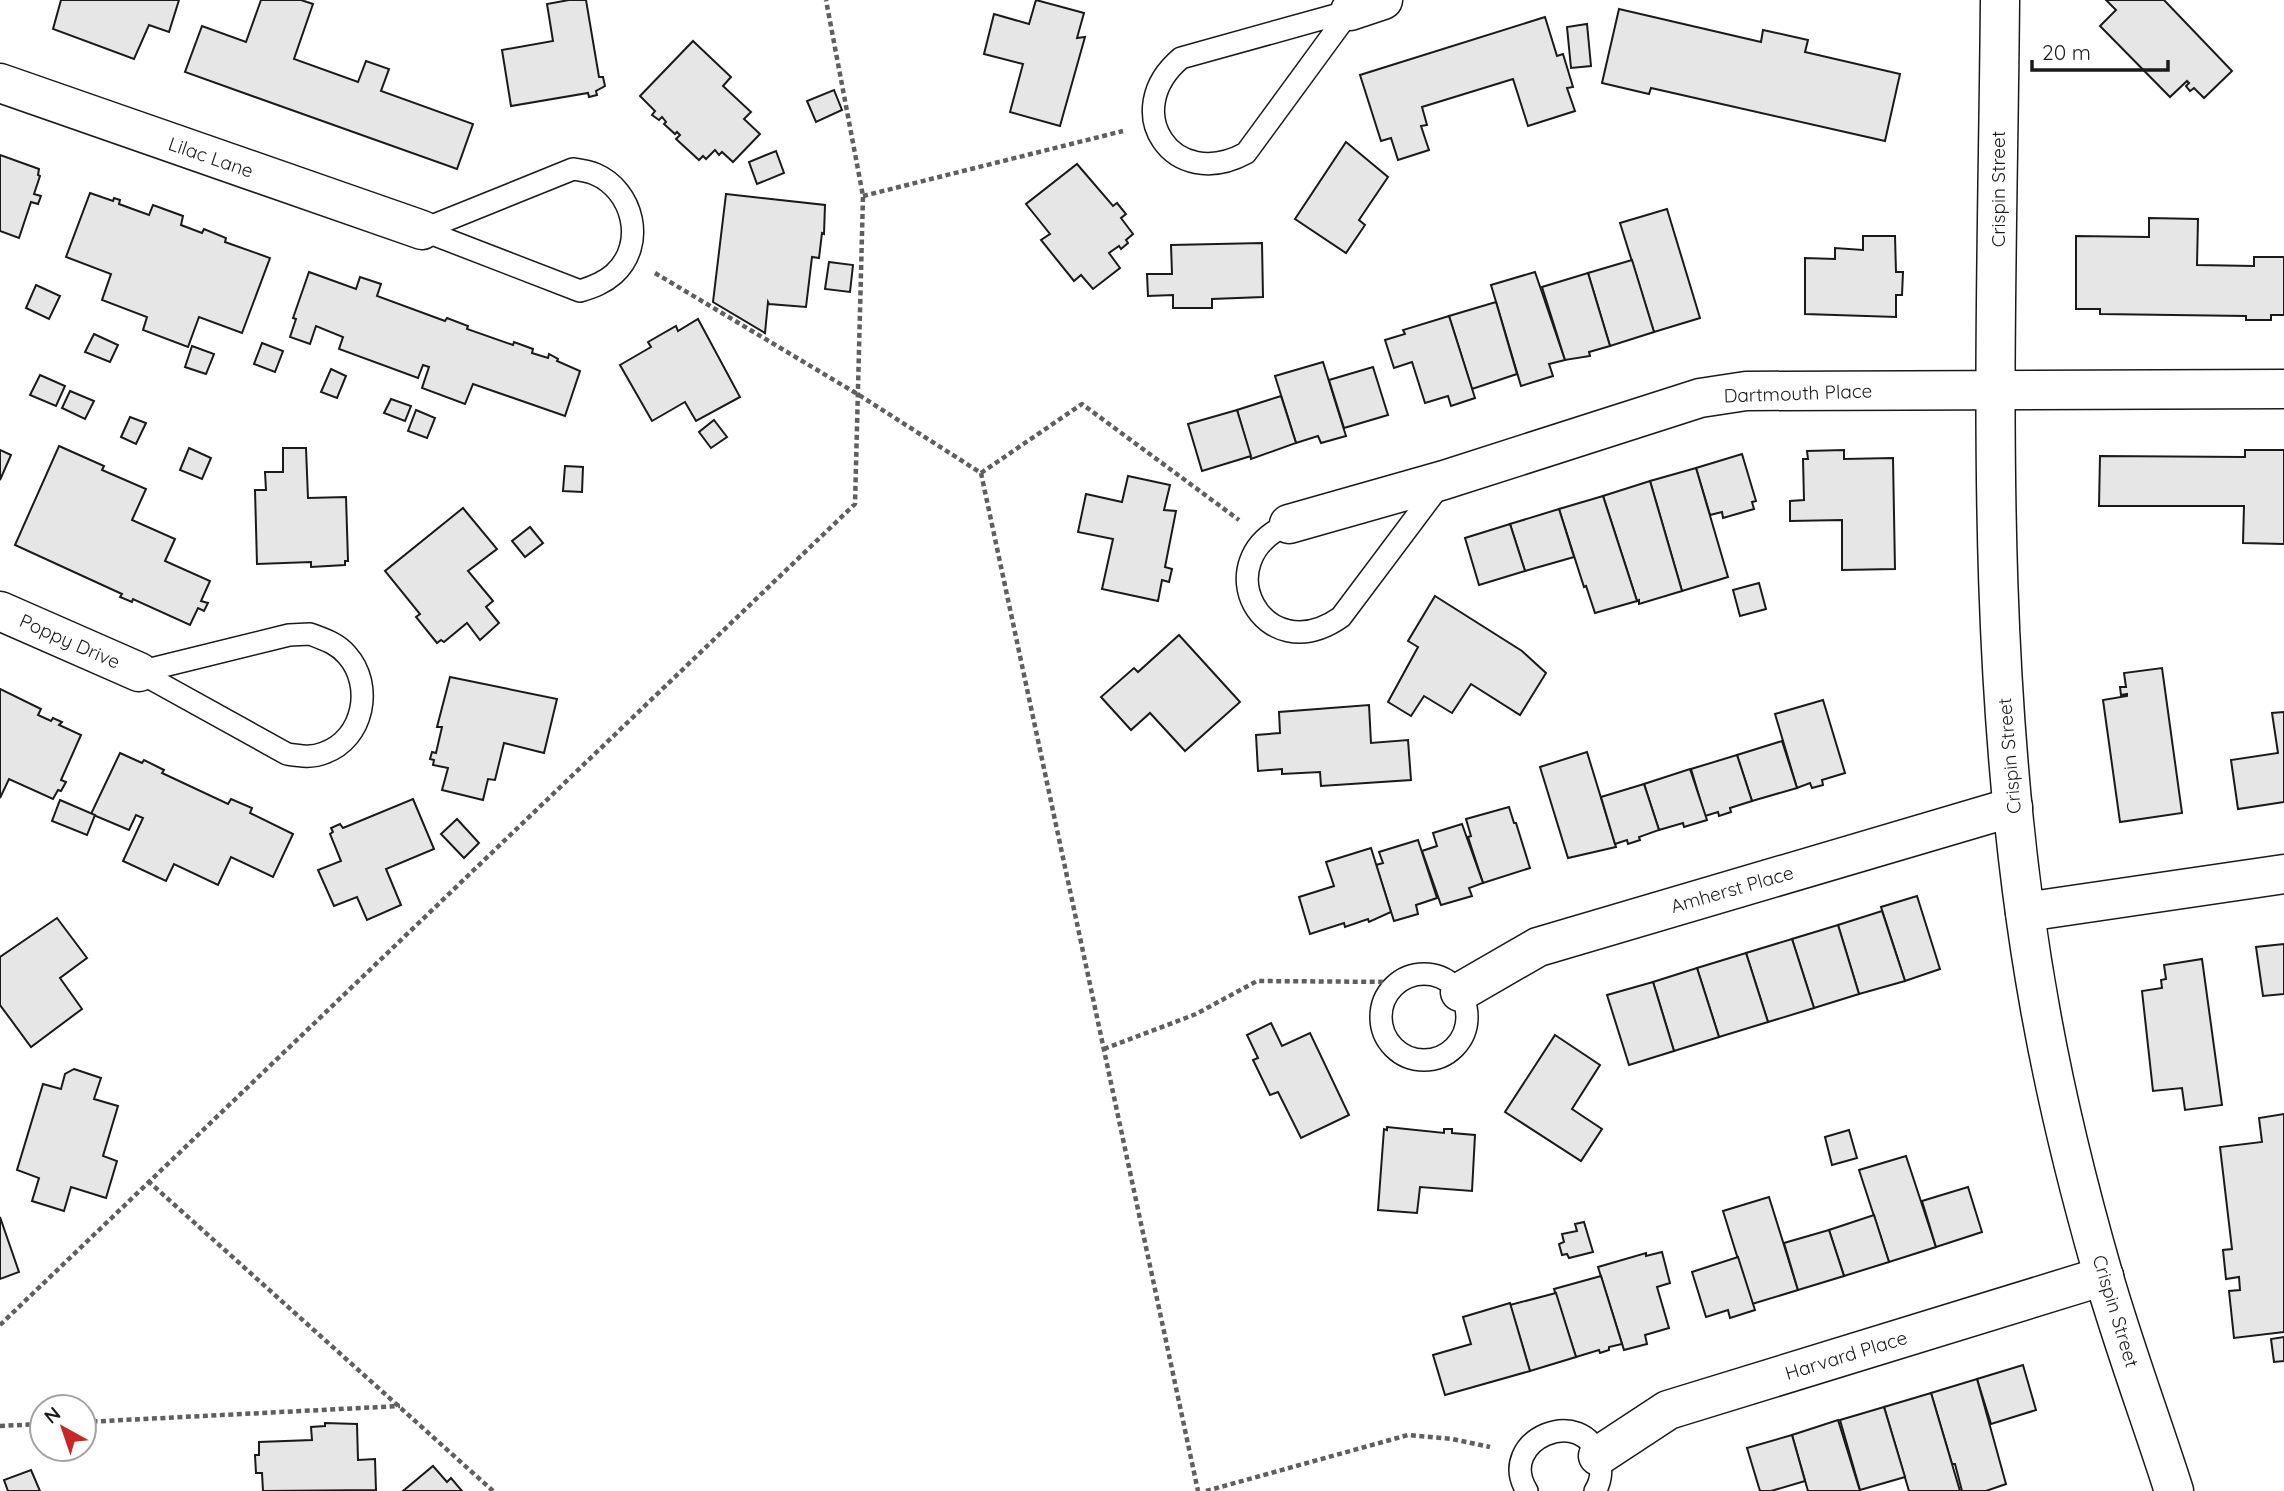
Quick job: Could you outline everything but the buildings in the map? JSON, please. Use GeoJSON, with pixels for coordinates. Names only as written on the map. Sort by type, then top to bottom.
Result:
{"type":"FeatureCollection","features":[{"type":"Feature","properties":{"kind":"street","name":"Crispin Street"},"geometry":{"type":"LineString","coordinates":[[2000,0],[1997,390],[1999,614],[2004,710],[2025,912],[2057,1094],[2104,1276],[2174,1491]]}},
{"type":"Feature","properties":{"kind":"street","name":"Lilac Lane"},"geometry":{"type":"LineString","coordinates":[[0,83],[422,230]]}},
{"type":"Feature","properties":{"kind":"street","name":"Dartmouth Place"},"geometry":{"type":"LineString","coordinates":[[1276,531],[1700,398],[1746,391],[2284,389]]}},
{"type":"Feature","properties":{"kind":"street","name":"Poppy Drive"},"geometry":{"type":"LineString","coordinates":[[0,611],[139,672]]}},
{"type":"Feature","properties":{"kind":"street","name":"Amherst Place"},"geometry":{"type":"LineString","coordinates":[[1460,992],[1538,947],[2013,807]]}},
{"type":"Feature","properties":{"kind":"street"},"geometry":{"type":"LineString","coordinates":[[2025,912],[2284,874]]}},
{"type":"Feature","properties":{"kind":"street","name":"Harvard Place"},"geometry":{"type":"LineString","coordinates":[[1597,1473],[1668,1410],[2104,1276]]}},
{"type":"Feature","properties":{"kind":"lane"},"geometry":{"type":"LineString","coordinates":[[1366,5],[1246,153],[1230,163],[1192,163],[1176,154],[1162,140],[1154,123],[1153,104],[1157,86],[1167,70],[1181,58],[1366,5]]}},
{"type":"Feature","properties":{"kind":"lane"},"geometry":{"type":"LineString","coordinates":[[573,169],[593,173],[611,183],[624,198],[632,217],[633,237],[628,256],[616,273],[599,285],[580,291],[422,230],[573,169]]}},
{"type":"Feature","properties":{"kind":"lane"},"geometry":{"type":"LineString","coordinates":[[1276,531],[1258,544],[1250,561],[1247,579],[1250,597],[1259,613],[1273,625],[1290,632],[1309,633],[1326,628],[1341,617],[1444,480]]}},
{"type":"Feature","properties":{"kind":"lane"},"geometry":{"type":"LineString","coordinates":[[310,634],[330,641],[346,654],[358,671],[363,691],[361,712],[354,729],[341,744],[324,753],[306,757],[287,754],[139,672],[289,635],[310,634]]}},
{"type":"Feature","properties":{"kind":"lane"},"geometry":{"type":"LineString","coordinates":[[1432,974],[1447,980],[1460,992],[1467,1007],[1467,1024],[1461,1040],[1450,1052],[1434,1059],[1417,1060],[1401,1053],[1389,1042],[1383,1027],[1382,1009],[1388,994],[1400,982],[1415,975],[1432,974]]}},
{"type":"Feature","properties":{"kind":"lane"},"geometry":{"type":"LineString","coordinates":[[1527,1491],[1520,1469],[1524,1454],[1533,1441],[1546,1432],[1561,1430],[1577,1433],[1590,1442],[1597,1473]]}},
{"type":"Feature","properties":{"kind":"path"},"geometry":{"type":"LineString","coordinates":[[0,1325],[855,504],[863,196],[825,0]]}},
{"type":"Feature","properties":{"kind":"path"},"geometry":{"type":"LineString","coordinates":[[863,196],[1154,123]]}},
{"type":"Feature","properties":{"kind":"path"},"geometry":{"type":"LineString","coordinates":[[628,256],[981,472],[1198,1491]]}},
{"type":"Feature","properties":{"kind":"path"},"geometry":{"type":"LineString","coordinates":[[981,472],[1082,404],[1276,531]]}},
{"type":"Feature","properties":{"kind":"path"},"geometry":{"type":"LineString","coordinates":[[1104,1049],[1196,1014],[1257,981],[1400,982]]}},
{"type":"Feature","properties":{"kind":"path"},"geometry":{"type":"LineString","coordinates":[[148,1181],[493,1491]]}},
{"type":"Feature","properties":{"kind":"path"},"geometry":{"type":"LineString","coordinates":[[98,1421],[400,1406]]}},
{"type":"Feature","properties":{"kind":"path"},"geometry":{"type":"LineString","coordinates":[[0,1426],[28,1425]]}},
{"type":"Feature","properties":{"kind":"path"},"geometry":{"type":"LineString","coordinates":[[1206,1491],[1408,1435],[1452,1439],[1524,1454]]}}]}
